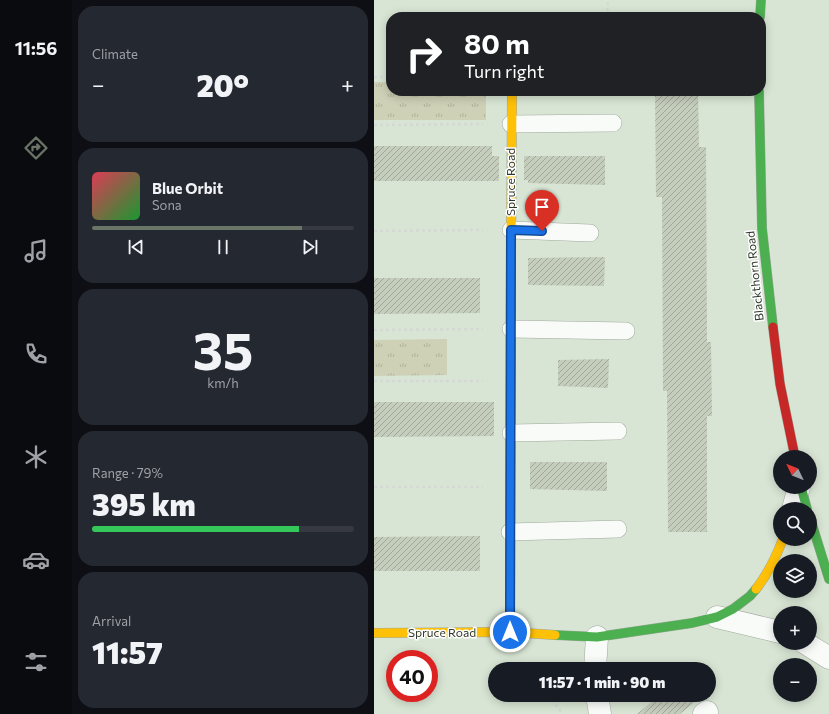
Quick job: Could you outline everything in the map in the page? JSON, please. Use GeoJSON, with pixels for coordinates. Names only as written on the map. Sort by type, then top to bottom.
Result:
{"type":"FeatureCollection","features":[{"type":"Feature","properties":{"kind":"street"},"geometry":{"type":"LineString","coordinates":[[760,12],[761,0]]}},
{"type":"Feature","properties":{"kind":"street","name":"Spruce Road"},"geometry":{"type":"LineString","coordinates":[[510,632],[512,96]]}},
{"type":"Feature","properties":{"kind":"street","name":"Blackthorn Road"},"geometry":{"type":"LineString","coordinates":[[759,96],[762,228],[780,384],[794,450]]}},
{"type":"Feature","properties":{"kind":"street"},"geometry":{"type":"LineString","coordinates":[[817,540],[829,579]]}},
{"type":"Feature","properties":{"kind":"street","name":"Spruce Road"},"geometry":{"type":"LineString","coordinates":[[374,633],[510,632],[597,637],[692,623],[717,617],[733,609],[750,596],[765,578],[780,546]]}},
{"type":"Feature","properties":{"kind":"street","name":"Spruce Road"},"geometry":{"type":"LineString","coordinates":[[717,617],[773,630]]}},
{"type":"Feature","properties":{"kind":"street"},"geometry":{"type":"LineString","coordinates":[[596,662],[597,637]]}},
{"type":"Feature","properties":{"kind":"street"},"geometry":{"type":"LineString","coordinates":[[816,650],[829,658]]}},
{"type":"Feature","properties":{"kind":"street"},"geometry":{"type":"LineString","coordinates":[[598,702],[600,714]]}},
{"type":"Feature","properties":{"kind":"lane"},"geometry":{"type":"LineString","coordinates":[[511,124],[613,123]]}},
{"type":"Feature","properties":{"kind":"lane"},"geometry":{"type":"LineString","coordinates":[[511,230],[590,233]]}},
{"type":"Feature","properties":{"kind":"lane"},"geometry":{"type":"LineString","coordinates":[[511,329],[626,331]]}},
{"type":"Feature","properties":{"kind":"lane"},"geometry":{"type":"LineString","coordinates":[[511,433],[618,431]]}},
{"type":"Feature","properties":{"kind":"lane"},"geometry":{"type":"LineString","coordinates":[[510,532],[618,529]]}},
{"type":"Feature","properties":{"kind":"path"},"geometry":{"type":"LineString","coordinates":[[607,12],[608,0]]}},
{"type":"Feature","properties":{"kind":"path"},"geometry":{"type":"LineString","coordinates":[[374,78],[386,77]]}},
{"type":"Feature","properties":{"kind":"path"},"geometry":{"type":"LineString","coordinates":[[374,125],[511,124]]}},
{"type":"Feature","properties":{"kind":"path"},"geometry":{"type":"LineString","coordinates":[[374,231],[511,230]]}},
{"type":"Feature","properties":{"kind":"path"},"geometry":{"type":"LineString","coordinates":[[374,330],[511,329]]}},
{"type":"Feature","properties":{"kind":"path"},"geometry":{"type":"LineString","coordinates":[[374,381],[510,381]]}},
{"type":"Feature","properties":{"kind":"path"},"geometry":{"type":"LineString","coordinates":[[374,487],[510,487]]}},
{"type":"Feature","properties":{"kind":"path"},"geometry":{"type":"LineString","coordinates":[[554,702],[563,714]]}},
{"type":"Feature","properties":{"kind":"green space"},"geometry":{"type":"Polygon","coordinates":[[[374,82],[386,82],[386,96],[486,96],[486,120],[374,120],[374,82]]]}},
{"type":"Feature","properties":{"kind":"green space"},"geometry":{"type":"Polygon","coordinates":[[[447,339],[447,375],[374,376],[374,340],[447,339]]]}},
{"type":"Feature","properties":{"kind":"building"},"geometry":{"type":"Polygon","coordinates":[[[655,96],[698,96],[699,147],[706,147],[707,342],[711,342],[712,416],[707,416],[707,532],[668,532],[667,391],[663,391],[662,197],[656,197],[655,96]]]}},
{"type":"Feature","properties":{"kind":"building"},"geometry":{"type":"Polygon","coordinates":[[[374,146],[492,146],[492,156],[499,156],[499,181],[374,181],[374,146]]]}},
{"type":"Feature","properties":{"kind":"building"},"geometry":{"type":"Polygon","coordinates":[[[524,156],[605,156],[605,185],[528,183],[528,180],[524,180],[524,156]]]}},
{"type":"Feature","properties":{"kind":"building"},"geometry":{"type":"Polygon","coordinates":[[[605,257],[604,286],[528,285],[528,258],[605,257]]]}},
{"type":"Feature","properties":{"kind":"building"},"geometry":{"type":"Polygon","coordinates":[[[374,278],[480,278],[480,313],[374,314],[374,278]]]}},
{"type":"Feature","properties":{"kind":"building"},"geometry":{"type":"Polygon","coordinates":[[[609,359],[608,388],[558,386],[558,360],[609,359]]]}},
{"type":"Feature","properties":{"kind":"building"},"geometry":{"type":"Polygon","coordinates":[[[374,402],[494,402],[494,436],[374,437],[374,402]]]}},
{"type":"Feature","properties":{"kind":"building"},"geometry":{"type":"Polygon","coordinates":[[[530,462],[607,462],[607,491],[530,489],[530,462]]]}},
{"type":"Feature","properties":{"kind":"building"},"geometry":{"type":"Polygon","coordinates":[[[480,536],[480,571],[374,571],[374,537],[480,536]]]}},
{"type":"Feature","properties":{"kind":"building"},"geometry":{"type":"Polygon","coordinates":[[[652,702],[695,702],[680,714],[637,714],[652,702]]]}},
{"type":"Feature","properties":{"kind":"traffic: fast"},"geometry":{"type":"LineString","coordinates":[[760,12],[761,0]]}},
{"type":"Feature","properties":{"kind":"traffic: fast"},"geometry":{"type":"LineString","coordinates":[[759,96],[762,228],[773,327]]}},
{"type":"Feature","properties":{"kind":"traffic: fast"},"geometry":{"type":"LineString","coordinates":[[510,632],[511,253]]}},
{"type":"Feature","properties":{"kind":"traffic: fast"},"geometry":{"type":"LineString","coordinates":[[803,494],[805,502]]}},
{"type":"Feature","properties":{"kind":"traffic: fast"},"geometry":{"type":"LineString","coordinates":[[817,540],[829,579]]}},
{"type":"Feature","properties":{"kind":"traffic: fast"},"geometry":{"type":"LineString","coordinates":[[555,635],[597,637],[692,623],[717,617],[733,609],[750,596],[756,589]]}},
{"type":"Feature","properties":{"kind":"traffic: slow"},"geometry":{"type":"LineString","coordinates":[[511,253],[512,96]]}},
{"type":"Feature","properties":{"kind":"traffic: slow"},"geometry":{"type":"LineString","coordinates":[[756,589],[771,565],[780,546]]}},
{"type":"Feature","properties":{"kind":"traffic: slow"},"geometry":{"type":"LineString","coordinates":[[374,633],[510,632],[555,635]]}},
{"type":"Feature","properties":{"kind":"traffic: jam"},"geometry":{"type":"LineString","coordinates":[[773,327],[780,384],[794,450]]}},
{"type":"Feature","properties":{"kind":"route"},"geometry":{"type":"LineString","coordinates":[[510,632],[511,230],[542,231]]}}]}
